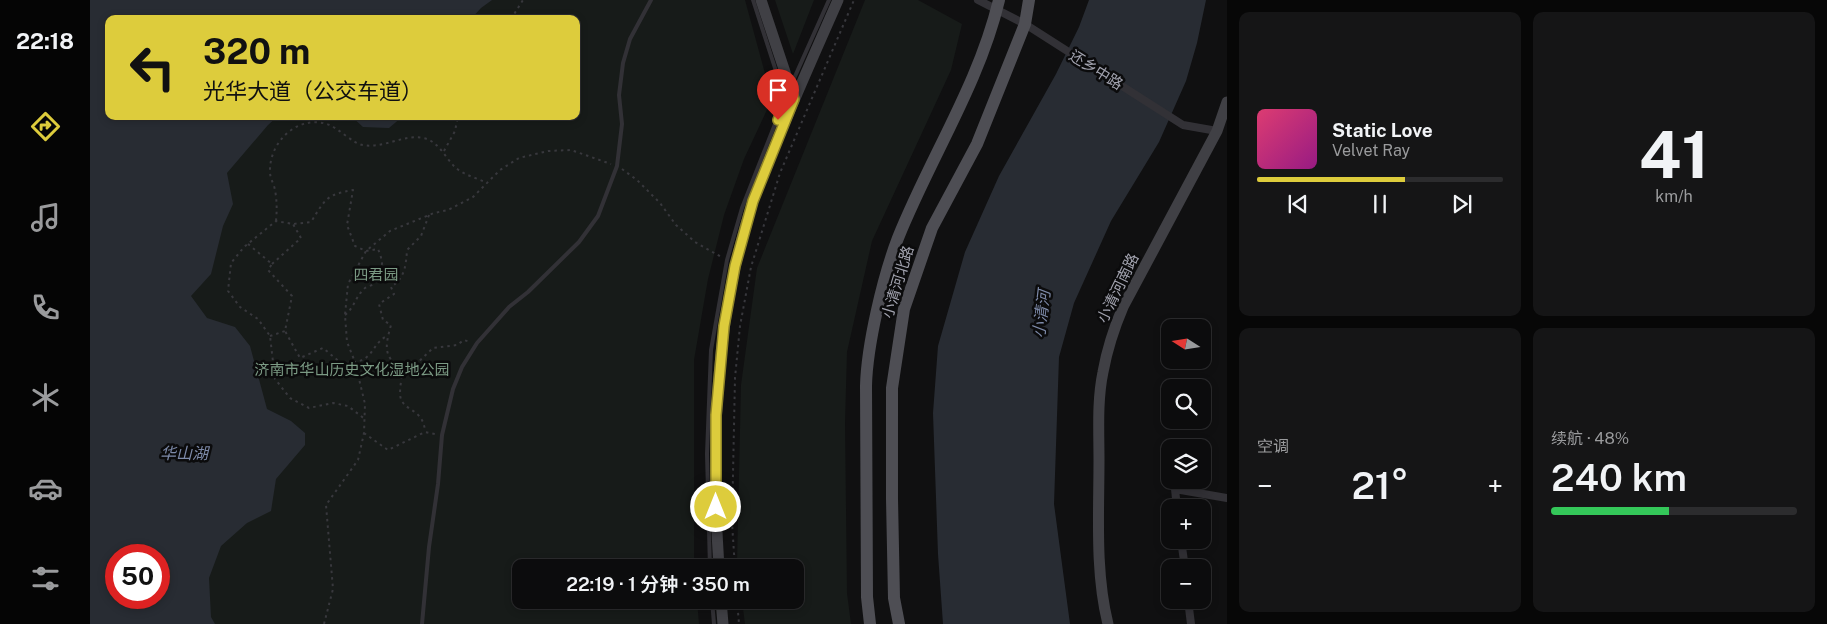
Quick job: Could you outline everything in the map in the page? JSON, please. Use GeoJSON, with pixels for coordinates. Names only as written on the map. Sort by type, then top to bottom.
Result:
{"type":"FeatureCollection","features":[{"type":"Feature","properties":{"kind":"main road"},"geometry":{"type":"LineString","coordinates":[[761,0],[790,88],[790,99]]}},
{"type":"Feature","properties":{"kind":"main road"},"geometry":{"type":"LineString","coordinates":[[719,559],[716,415],[724,326],[735,266],[753,201],[790,99],[838,0]]}},
{"type":"Feature","properties":{"kind":"main road","name":"小清河北路"},"geometry":{"type":"LineString","coordinates":[[899,624],[894,598],[892,388],[904,309],[932,228],[976,144],[1026,24],[1029,0]]}},
{"type":"Feature","properties":{"kind":"main road","name":"小清河北路"},"geometry":{"type":"LineString","coordinates":[[870,624],[867,597],[868,553],[864,441],[866,380],[879,304],[898,239],[976,68],[997,5]]}},
{"type":"Feature","properties":{"kind":"main road","name":"小清河南路"},"geometry":{"type":"LineString","coordinates":[[1108,624],[1102,588],[1099,508],[1099,401],[1102,374],[1114,328],[1123,307],[1217,131],[1227,102]]}},
{"type":"Feature","properties":{"kind":"main road"},"geometry":{"type":"LineString","coordinates":[[722,609],[723,624]]}},
{"type":"Feature","properties":{"kind":"street","name":"还乡中路"},"geometry":{"type":"LineString","coordinates":[[978,0],[997,5],[1183,125],[1217,131]]}},
{"type":"Feature","properties":{"kind":"street"},"geometry":{"type":"LineString","coordinates":[[1176,499],[1175,489],[1227,498]]}},
{"type":"Feature","properties":{"kind":"street"},"geometry":{"type":"LineString","coordinates":[[1189,609],[1191,624]]}},
{"type":"Feature","properties":{"kind":"lane"},"geometry":{"type":"LineString","coordinates":[[422,624],[442,435],[454,388],[462,367],[478,343],[509,307],[528,292],[579,242],[594,224],[606,199],[617,166],[622,124],[619,95],[623,63],[636,26],[651,0]]}},
{"type":"Feature","properties":{"kind":"lane"},"geometry":{"type":"LineString","coordinates":[[710,559],[707,454],[708,387],[711,350],[727,260],[742,208],[790,99],[753,0]]}},
{"type":"Feature","properties":{"kind":"lane"},"geometry":{"type":"LineString","coordinates":[[790,88],[829,0]]}},
{"type":"Feature","properties":{"kind":"lane"},"geometry":{"type":"LineString","coordinates":[[713,609],[714,624]]}},
{"type":"Feature","properties":{"kind":"path"},"geometry":{"type":"LineString","coordinates":[[514,15],[523,0]]}},
{"type":"Feature","properties":{"kind":"path"},"geometry":{"type":"LineString","coordinates":[[734,559],[732,523],[735,378],[740,326],[750,267],[780,173],[854,0]]}},
{"type":"Feature","properties":{"kind":"path"},"geometry":{"type":"LineString","coordinates":[[444,151],[455,132],[457,120]]}},
{"type":"Feature","properties":{"kind":"path"},"geometry":{"type":"LineString","coordinates":[[276,221],[274,189],[270,173],[272,156],[280,139],[292,128],[309,123],[327,124],[362,145],[390,143],[406,138],[425,138],[444,151],[456,167],[487,183]]}},
{"type":"Feature","properties":{"kind":"path"},"geometry":{"type":"LineString","coordinates":[[324,624],[333,589],[326,505],[358,460],[366,420],[366,404],[355,362],[347,342],[345,315],[348,284],[366,250],[390,231],[428,215],[448,210],[473,197],[500,170],[519,158],[548,151],[570,150],[594,156],[617,166],[637,180],[660,203],[676,225],[695,242],[727,260]]}},
{"type":"Feature","properties":{"kind":"path"},"geometry":{"type":"LineString","coordinates":[[276,221],[292,224],[311,222],[332,194],[353,190],[347,225],[355,246],[366,250],[378,249],[382,259],[381,274],[374,284],[364,289],[351,310],[345,315]]}},
{"type":"Feature","properties":{"kind":"path"},"geometry":{"type":"LineString","coordinates":[[402,370],[389,360],[386,348],[391,325],[383,320],[379,304],[394,294],[391,287],[398,283],[405,270],[407,250],[421,236],[428,215]]}},
{"type":"Feature","properties":{"kind":"path"},"geometry":{"type":"LineString","coordinates":[[276,221],[248,244],[230,263],[228,291],[240,307],[258,319],[270,336],[275,379],[290,398],[309,408],[333,403],[348,406],[366,420]]}},
{"type":"Feature","properties":{"kind":"path"},"geometry":{"type":"LineString","coordinates":[[292,224],[301,238],[272,264],[268,270],[292,296],[285,330],[300,358],[323,348],[340,364],[355,362],[367,357],[378,341],[388,335]]}},
{"type":"Feature","properties":{"kind":"path"},"geometry":{"type":"LineString","coordinates":[[248,244],[272,264]]}},
{"type":"Feature","properties":{"kind":"path"},"geometry":{"type":"LineString","coordinates":[[270,336],[285,330]]}},
{"type":"Feature","properties":{"kind":"path"},"geometry":{"type":"LineString","coordinates":[[402,370],[413,367],[433,348],[458,345],[464,340],[478,343]]}},
{"type":"Feature","properties":{"kind":"path"},"geometry":{"type":"LineString","coordinates":[[402,370],[400,395],[405,406],[420,414],[425,432]]}},
{"type":"Feature","properties":{"kind":"path"},"geometry":{"type":"LineString","coordinates":[[364,433],[388,450],[425,432],[442,435]]}},
{"type":"Feature","properties":{"kind":"path"},"geometry":{"type":"LineString","coordinates":[[738,609],[739,624]]}},
{"type":"Feature","properties":{"kind":"green space","name":"济南市华山历史文化湿地公园"},"geometry":{"type":"Polygon","coordinates":[[[90,0],[745,0],[772,99],[744,159],[724,215],[708,279],[694,360],[694,559],[512,559],[512,609],[698,609],[699,624],[90,624],[90,0]]]}},
{"type":"Feature","properties":{"kind":"green space"},"geometry":{"type":"Polygon","coordinates":[[[775,0],[814,0],[793,54],[775,0]]]}},
{"type":"Feature","properties":{"kind":"green space"},"geometry":{"type":"Polygon","coordinates":[[[865,0],[918,0],[962,24],[951,70],[872,241],[847,352],[845,423],[847,593],[851,624],[745,624],[743,609],[804,609],[804,559],[737,559],[741,385],[757,268],[865,0]]]}},
{"type":"Feature","properties":{"kind":"water","name":"华山湖"},"geometry":{"type":"Polygon","coordinates":[[[90,0],[492,0],[475,15],[105,15],[105,120],[274,120],[227,173],[233,204],[223,226],[211,274],[191,296],[207,318],[235,327],[250,346],[267,409],[291,421],[305,433],[305,445],[276,479],[271,511],[247,523],[221,546],[209,578],[211,617],[215,624],[90,624],[90,0]]]}},
{"type":"Feature","properties":{"kind":"water","name":"小清河"},"geometry":{"type":"Polygon","coordinates":[[[1089,0],[1206,0],[1197,43],[1186,81],[1159,142],[1111,221],[1074,303],[1059,357],[1054,504],[1070,624],[943,624],[938,554],[933,413],[938,346],[965,252],[999,176],[1056,74],[1079,27],[1089,0]]]}},
{"type":"Feature","properties":{"kind":"water"},"geometry":{"type":"Polygon","coordinates":[[[355,120],[398,120],[389,128],[363,127],[355,120]]]}},
{"type":"Feature","properties":{"kind":"route"},"geometry":{"type":"LineString","coordinates":[[716,507],[716,415],[724,326],[735,266],[753,201],[794,99],[790,88],[778,120]]}},
{"type":"Feature","properties":{"kind":"park label","name":"四君园"},"geometry":{"type":"Point","coordinates":[376,275]}}]}
